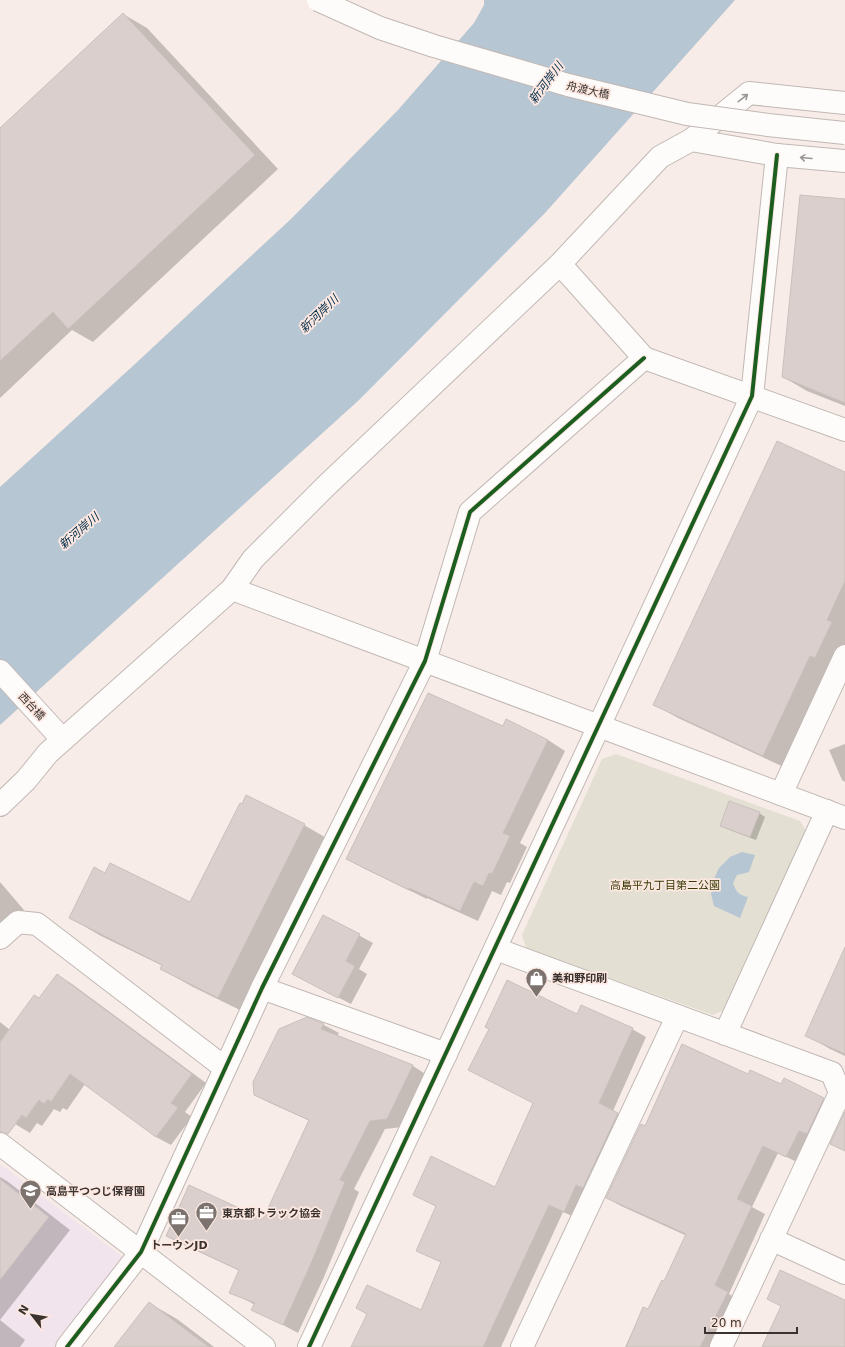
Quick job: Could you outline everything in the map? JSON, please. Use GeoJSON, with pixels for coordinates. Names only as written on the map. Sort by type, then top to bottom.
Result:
{"type":"FeatureCollection","features":[{"type":"Feature","properties":{"kind":"street","name":"舟渡大橋"},"geometry":{"type":"LineString","coordinates":[[318,0],[380,28],[400,35],[568,86],[687,114],[768,125],[845,133]]}},
{"type":"Feature","properties":{"kind":"street"},"geometry":{"type":"LineString","coordinates":[[0,805],[26,780],[48,753],[232,590],[253,559],[311,501],[560,264],[660,158],[691,140],[749,93],[845,103]]}},
{"type":"Feature","properties":{"kind":"street"},"geometry":{"type":"LineString","coordinates":[[691,140],[777,155],[845,161]]}},
{"type":"Feature","properties":{"kind":"street"},"geometry":{"type":"LineString","coordinates":[[309,1347],[496,949],[752,396],[777,155]]}},
{"type":"Feature","properties":{"kind":"street"},"geometry":{"type":"LineString","coordinates":[[560,264],[644,358],[845,430]]}},
{"type":"Feature","properties":{"kind":"street"},"geometry":{"type":"LineString","coordinates":[[67,1347],[141,1252],[224,1068],[262,988],[425,661],[470,512],[644,358]]}},
{"type":"Feature","properties":{"kind":"street"},"geometry":{"type":"LineString","coordinates":[[232,590],[836,815],[725,1034]]}},
{"type":"Feature","properties":{"kind":"street"},"geometry":{"type":"LineString","coordinates":[[782,794],[845,656]]}},
{"type":"Feature","properties":{"kind":"street","name":"西台橋"},"geometry":{"type":"LineString","coordinates":[[0,671],[63,740]]}},
{"type":"Feature","properties":{"kind":"street"},"geometry":{"type":"LineString","coordinates":[[0,938],[18,922],[37,924],[224,1068]]}},
{"type":"Feature","properties":{"kind":"street"},"geometry":{"type":"LineString","coordinates":[[496,949],[832,1073],[840,1093],[721,1347]]}},
{"type":"Feature","properties":{"kind":"street"},"geometry":{"type":"LineString","coordinates":[[262,988],[446,1054]]}},
{"type":"Feature","properties":{"kind":"street"},"geometry":{"type":"LineString","coordinates":[[522,1347],[677,1017]]}},
{"type":"Feature","properties":{"kind":"street"},"geometry":{"type":"LineString","coordinates":[[0,1144],[264,1347]]}},
{"type":"Feature","properties":{"kind":"street"},"geometry":{"type":"LineString","coordinates":[[771,1239],[845,1273]]}},
{"type":"Feature","properties":{"kind":"shaded area","name":"高島平つつじ保育園"},"geometry":{"type":"Polygon","coordinates":[[[0,1164],[124,1258],[55,1347],[0,1347],[0,1164]]]}},
{"type":"Feature","properties":{"kind":"green space","name":"高島平九丁目第二公園"},"geometry":{"type":"Polygon","coordinates":[[[616,754],[800,821],[808,834],[726,1009],[713,1015],[526,948],[522,935],[602,759],[616,754]]]}},
{"type":"Feature","properties":{"kind":"water","name":"新河岸川"},"geometry":{"type":"Polygon","coordinates":[[[484,0],[735,0],[545,213],[359,400],[0,725],[0,487],[292,218],[398,110],[474,23],[484,5],[484,0]]]}},
{"type":"Feature","properties":{"kind":"water"},"geometry":{"type":"Polygon","coordinates":[[[742,852],[755,855],[749,872],[737,875],[733,883],[738,893],[748,897],[740,918],[714,906],[711,894],[713,881],[719,868],[730,857],[742,852]]]}},
{"type":"Feature","properties":{"kind":"building"},"geometry":{"type":"Polygon","coordinates":[[[123,13],[255,155],[68,329],[53,312],[0,361],[0,128],[123,13]]]}},
{"type":"Feature","properties":{"kind":"building"},"geometry":{"type":"Polygon","coordinates":[[[800,195],[845,199],[845,403],[782,377],[800,195]]]}},
{"type":"Feature","properties":{"kind":"building"},"geometry":{"type":"Polygon","coordinates":[[[777,441],[845,472],[845,581],[827,620],[832,622],[815,658],[810,656],[763,756],[653,705],[777,441]]]}},
{"type":"Feature","properties":{"kind":"building"},"geometry":{"type":"Polygon","coordinates":[[[428,693],[503,726],[506,719],[548,740],[503,833],[510,836],[492,874],[489,873],[483,886],[474,882],[460,911],[409,888],[409,890],[346,859],[428,693]]]}},
{"type":"Feature","properties":{"kind":"building"},"geometry":{"type":"Polygon","coordinates":[[[246,795],[305,824],[218,998],[160,969],[162,965],[69,918],[94,867],[105,873],[110,863],[190,902],[240,803],[242,804],[246,795]]]}},
{"type":"Feature","properties":{"kind":"building"},"geometry":{"type":"Polygon","coordinates":[[[729,801],[760,812],[750,837],[720,826],[729,801]]]}},
{"type":"Feature","properties":{"kind":"building"},"geometry":{"type":"Polygon","coordinates":[[[323,915],[360,934],[346,961],[355,966],[338,998],[292,974],[323,915]]]}},
{"type":"Feature","properties":{"kind":"building"},"geometry":{"type":"Polygon","coordinates":[[[845,947],[845,1054],[805,1036],[845,947]]]}},
{"type":"Feature","properties":{"kind":"building"},"geometry":{"type":"Polygon","coordinates":[[[57,974],[192,1074],[171,1103],[178,1108],[156,1137],[70,1074],[51,1102],[48,1099],[44,1104],[39,1100],[26,1118],[22,1115],[8,1134],[0,1132],[0,1042],[34,995],[39,998],[57,974]]]}},
{"type":"Feature","properties":{"kind":"building"},"geometry":{"type":"Polygon","coordinates":[[[507,980],[577,1014],[581,1005],[633,1028],[599,1103],[618,1113],[583,1188],[576,1185],[564,1212],[549,1205],[483,1347],[351,1347],[367,1314],[356,1308],[367,1285],[421,1310],[441,1262],[416,1251],[436,1206],[413,1195],[431,1156],[495,1187],[533,1103],[468,1070],[489,1029],[485,1027],[507,980]]]}},
{"type":"Feature","properties":{"kind":"building"},"geometry":{"type":"Polygon","coordinates":[[[307,1017],[324,1024],[321,1029],[413,1065],[387,1119],[370,1121],[340,1180],[345,1182],[283,1325],[251,1310],[255,1303],[229,1293],[239,1270],[166,1236],[189,1185],[263,1219],[309,1120],[254,1095],[253,1082],[279,1029],[307,1017]]]}},
{"type":"Feature","properties":{"kind":"building"},"geometry":{"type":"Polygon","coordinates":[[[682,1044],[748,1074],[750,1070],[781,1084],[784,1078],[824,1098],[807,1134],[799,1131],[786,1157],[763,1146],[737,1199],[752,1206],[715,1285],[728,1292],[700,1347],[626,1347],[643,1307],[648,1309],[662,1280],[664,1281],[686,1234],[606,1198],[641,1124],[645,1126],[682,1044]]]}},
{"type":"Feature","properties":{"kind":"building"},"geometry":{"type":"Polygon","coordinates":[[[845,1112],[845,1151],[830,1144],[845,1112]]]}},
{"type":"Feature","properties":{"kind":"building"},"geometry":{"type":"Polygon","coordinates":[[[0,1179],[49,1217],[0,1280],[0,1179]]]}},
{"type":"Feature","properties":{"kind":"building"},"geometry":{"type":"Polygon","coordinates":[[[780,1270],[845,1300],[845,1347],[762,1347],[781,1306],[767,1299],[780,1270]]]}},
{"type":"Feature","properties":{"kind":"building"},"geometry":{"type":"Polygon","coordinates":[[[149,1302],[209,1347],[114,1347],[149,1302]]]}},
{"type":"Feature","properties":{"kind":"cycle path"},"geometry":{"type":"LineString","coordinates":[[309,1347],[752,396],[777,155]]}},
{"type":"Feature","properties":{"kind":"cycle path"},"geometry":{"type":"LineString","coordinates":[[67,1347],[141,1252],[262,988],[425,661],[470,512],[644,358]]}},
{"type":"Feature","properties":{"kind":"place","name":"美和野印刷"},"geometry":{"type":"Point","coordinates":[536,998]}},
{"type":"Feature","properties":{"kind":"place","name":"高島平つつじ保育園"},"geometry":{"type":"Point","coordinates":[31,1210]}},
{"type":"Feature","properties":{"kind":"place","name":"東京都トラック協会"},"geometry":{"type":"Point","coordinates":[207,1232]}},
{"type":"Feature","properties":{"kind":"place","name":"トーウンJD"},"geometry":{"type":"Point","coordinates":[179,1238]}}]}
